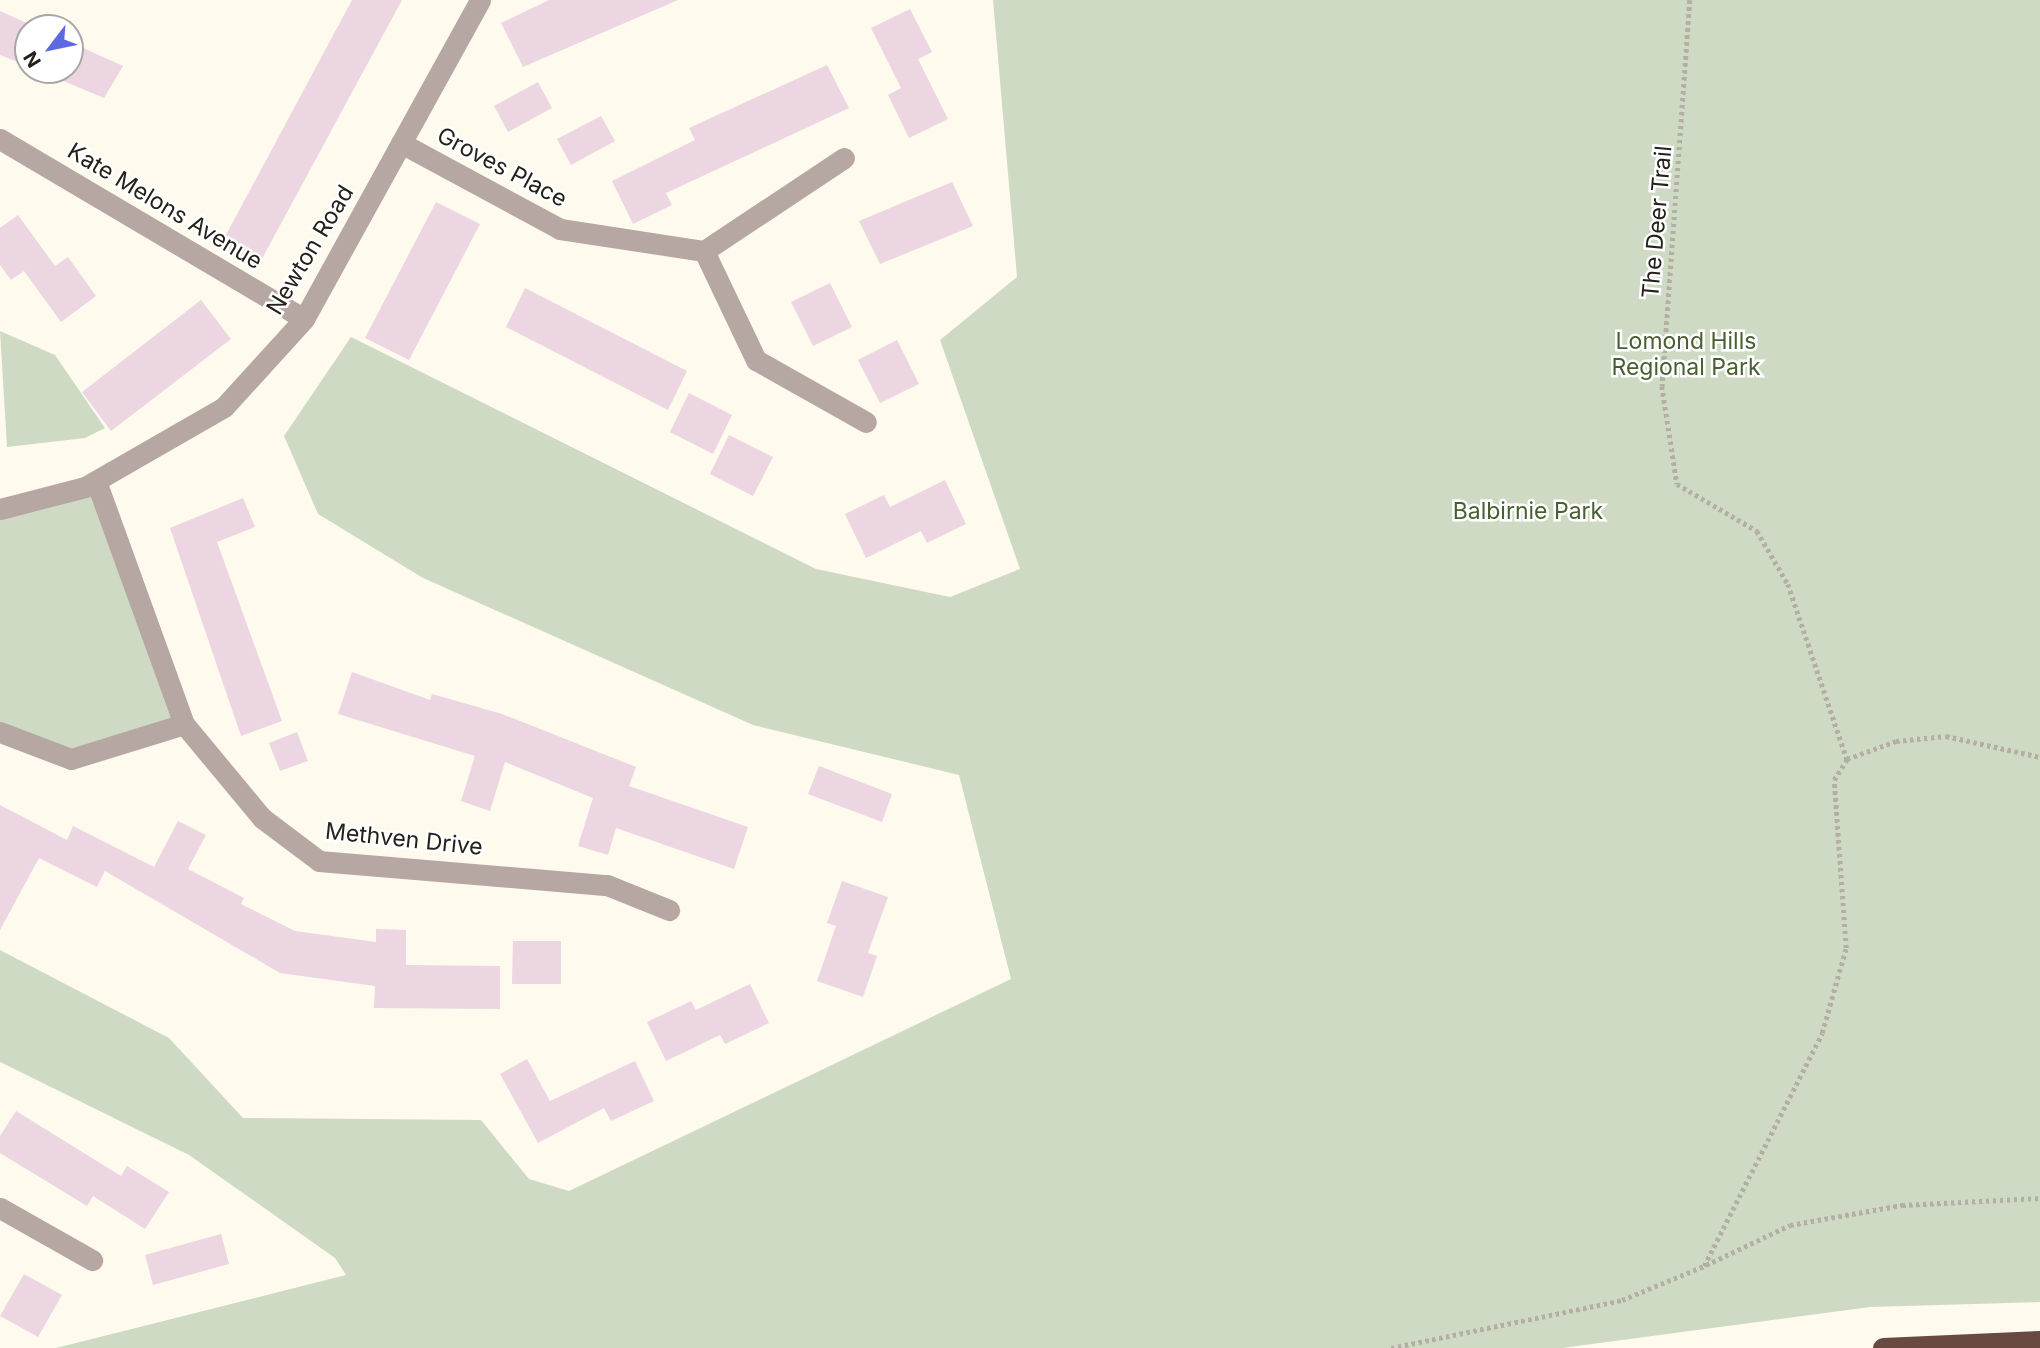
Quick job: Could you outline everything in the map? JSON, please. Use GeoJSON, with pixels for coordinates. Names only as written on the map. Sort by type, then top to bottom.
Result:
{"type":"FeatureCollection","features":[{"type":"Feature","properties":{"kind":"highway"},"geometry":{"type":"LineString","coordinates":[[1883,1348],[2040,1342]]}},
{"type":"Feature","properties":{"kind":"street","name":"Newton Road"},"geometry":{"type":"LineString","coordinates":[[0,509],[96,481],[224,407],[304,319],[480,0]]}},
{"type":"Feature","properties":{"kind":"street","name":"Kate Melons Avenue"},"geometry":{"type":"LineString","coordinates":[[0,139],[304,319]]}},
{"type":"Feature","properties":{"kind":"street","name":"Groves Place"},"geometry":{"type":"LineString","coordinates":[[401,143],[560,229],[704,251]]}},
{"type":"Feature","properties":{"kind":"street"},"geometry":{"type":"LineString","coordinates":[[844,158],[704,251],[756,360],[866,422]]}},
{"type":"Feature","properties":{"kind":"street","name":"Methven Drive"},"geometry":{"type":"LineString","coordinates":[[96,481],[184,724],[262,818],[319,861],[607,885],[669,910]]}},
{"type":"Feature","properties":{"kind":"street"},"geometry":{"type":"LineString","coordinates":[[7,736],[71,759],[184,724]]}},
{"type":"Feature","properties":{"kind":"street"},"geometry":{"type":"LineString","coordinates":[[0,1208],[92,1260]]}},
{"type":"Feature","properties":{"kind":"path","name":"The Deer Trail"},"geometry":{"type":"LineString","coordinates":[[1690,0],[1662,386],[1677,484],[1757,531],[1788,584],[1847,759]]}},
{"type":"Feature","properties":{"kind":"path"},"geometry":{"type":"LineString","coordinates":[[1704,1266],[1822,1033],[1846,948],[1834,780],[1847,759],[1896,741],[1946,736],[2040,757]]}},
{"type":"Feature","properties":{"kind":"path"},"geometry":{"type":"LineString","coordinates":[[1391,1348],[1622,1300],[1704,1266],[1790,1224],[1902,1205],[2040,1198]]}},
{"type":"Feature","properties":{"kind":"green space","name":"Balbirnie Park"},"geometry":{"type":"Polygon","coordinates":[[[993,0],[2040,0],[2040,1302],[1870,1307],[1562,1348],[56,1348],[346,1275],[335,1258],[189,1155],[0,1062],[0,950],[169,1038],[243,1118],[481,1120],[529,1179],[569,1191],[1011,979],[959,775],[753,725],[423,578],[318,514],[284,436],[351,337],[816,569],[950,597],[1020,569],[940,340],[1017,277],[993,0]]]}},
{"type":"Feature","properties":{"kind":"green space"},"geometry":{"type":"Polygon","coordinates":[[[0,331],[55,355],[105,428],[85,438],[7,447],[0,331]]]}},
{"type":"Feature","properties":{"kind":"green space"},"geometry":{"type":"Polygon","coordinates":[[[100,480],[184,724],[71,759],[0,732],[0,509],[100,480]]]}},
{"type":"Feature","properties":{"kind":"building"},"geometry":{"type":"Polygon","coordinates":[[[352,0],[402,0],[258,266],[220,246],[352,0]]]}},
{"type":"Feature","properties":{"kind":"building"},"geometry":{"type":"Polygon","coordinates":[[[549,0],[678,0],[523,67],[501,23],[549,0]]]}},
{"type":"Feature","properties":{"kind":"building"},"geometry":{"type":"Polygon","coordinates":[[[910,9],[932,52],[918,59],[948,119],[909,138],[888,95],[901,88],[871,28],[910,9]]]}},
{"type":"Feature","properties":{"kind":"building"},"geometry":{"type":"Polygon","coordinates":[[[0,11],[14,17],[14,60],[0,55],[0,11]]]}},
{"type":"Feature","properties":{"kind":"building"},"geometry":{"type":"Polygon","coordinates":[[[84,48],[123,66],[104,98],[70,84],[84,84],[84,48]]]}},
{"type":"Feature","properties":{"kind":"building"},"geometry":{"type":"Polygon","coordinates":[[[827,65],[849,108],[666,193],[672,205],[633,224],[612,181],[695,140],[689,128],[827,65]]]}},
{"type":"Feature","properties":{"kind":"building"},"geometry":{"type":"Polygon","coordinates":[[[538,82],[552,108],[508,132],[494,106],[538,82]]]}},
{"type":"Feature","properties":{"kind":"building"},"geometry":{"type":"Polygon","coordinates":[[[601,116],[615,141],[571,165],[557,139],[601,116]]]}},
{"type":"Feature","properties":{"kind":"building"},"geometry":{"type":"Polygon","coordinates":[[[952,182],[973,226],[880,264],[859,221],[952,182]]]}},
{"type":"Feature","properties":{"kind":"building"},"geometry":{"type":"Polygon","coordinates":[[[436,202],[480,224],[409,360],[365,338],[436,202]]]}},
{"type":"Feature","properties":{"kind":"building"},"geometry":{"type":"Polygon","coordinates":[[[18,215],[55,266],[68,257],[96,296],[61,322],[24,271],[11,280],[0,265],[0,228],[18,215]]]}},
{"type":"Feature","properties":{"kind":"building"},"geometry":{"type":"Polygon","coordinates":[[[830,283],[852,327],[813,346],[791,302],[830,283]]]}},
{"type":"Feature","properties":{"kind":"building"},"geometry":{"type":"Polygon","coordinates":[[[525,288],[687,371],[668,410],[506,327],[525,288]]]}},
{"type":"Feature","properties":{"kind":"building"},"geometry":{"type":"Polygon","coordinates":[[[201,300],[231,339],[111,431],[82,392],[201,300]]]}},
{"type":"Feature","properties":{"kind":"building"},"geometry":{"type":"Polygon","coordinates":[[[897,340],[919,384],[880,403],[858,360],[897,340]]]}},
{"type":"Feature","properties":{"kind":"building"},"geometry":{"type":"Polygon","coordinates":[[[689,393],[732,415],[713,454],[670,432],[689,393]]]}},
{"type":"Feature","properties":{"kind":"building"},"geometry":{"type":"Polygon","coordinates":[[[729,435],[773,457],[753,496],[710,474],[729,435]]]}},
{"type":"Feature","properties":{"kind":"building"},"geometry":{"type":"Polygon","coordinates":[[[945,480],[966,524],[927,543],[921,531],[866,558],[845,514],[884,495],[890,507],[945,480]]]}},
{"type":"Feature","properties":{"kind":"building"},"geometry":{"type":"Polygon","coordinates":[[[243,498],[255,527],[217,542],[282,721],[241,736],[170,528],[243,498]]]}},
{"type":"Feature","properties":{"kind":"building"},"geometry":{"type":"Polygon","coordinates":[[[352,672],[430,700],[432,694],[502,714],[636,767],[629,786],[748,827],[734,869],[616,828],[608,855],[578,846],[593,798],[505,762],[490,811],[461,801],[475,756],[338,714],[352,672]]]}},
{"type":"Feature","properties":{"kind":"building"},"geometry":{"type":"Polygon","coordinates":[[[297,732],[308,761],[280,771],[269,743],[297,732]]]}},
{"type":"Feature","properties":{"kind":"building"},"geometry":{"type":"Polygon","coordinates":[[[819,766],[892,794],[882,822],[808,794],[819,766]]]}},
{"type":"Feature","properties":{"kind":"building"},"geometry":{"type":"Polygon","coordinates":[[[0,805],[67,840],[73,826],[154,867],[178,821],[206,835],[188,869],[244,898],[241,904],[295,931],[376,942],[376,929],[406,930],[406,965],[500,966],[500,1009],[374,1008],[375,986],[280,973],[105,871],[97,887],[39,858],[0,930],[0,805]]]}},
{"type":"Feature","properties":{"kind":"building"},"geometry":{"type":"Polygon","coordinates":[[[842,881],[888,897],[868,953],[877,956],[863,997],[817,981],[836,926],[827,923],[842,881]]]}},
{"type":"Feature","properties":{"kind":"building"},"geometry":{"type":"Polygon","coordinates":[[[513,941],[561,941],[561,984],[512,984],[513,941]]]}},
{"type":"Feature","properties":{"kind":"building"},"geometry":{"type":"Polygon","coordinates":[[[750,984],[769,1023],[725,1044],[720,1035],[666,1061],[647,1022],[691,1001],[696,1010],[750,984]]]}},
{"type":"Feature","properties":{"kind":"building"},"geometry":{"type":"Polygon","coordinates":[[[527,1059],[550,1101],[635,1061],[654,1101],[611,1121],[604,1108],[538,1143],[500,1074],[527,1059]]]}},
{"type":"Feature","properties":{"kind":"building"},"geometry":{"type":"Polygon","coordinates":[[[16,1111],[121,1176],[127,1166],[169,1192],[145,1229],[93,1196],[87,1206],[0,1153],[0,1136],[16,1111]]]}},
{"type":"Feature","properties":{"kind":"building"},"geometry":{"type":"Polygon","coordinates":[[[221,1234],[229,1264],[153,1285],[145,1255],[221,1234]]]}},
{"type":"Feature","properties":{"kind":"building"},"geometry":{"type":"Polygon","coordinates":[[[24,1274],[62,1295],[38,1337],[0,1316],[24,1274]]]}},
{"type":"Feature","properties":{"kind":"park label","name":"Lomond Hills Regional Park"},"geometry":{"type":"Point","coordinates":[1686,354]}}]}
